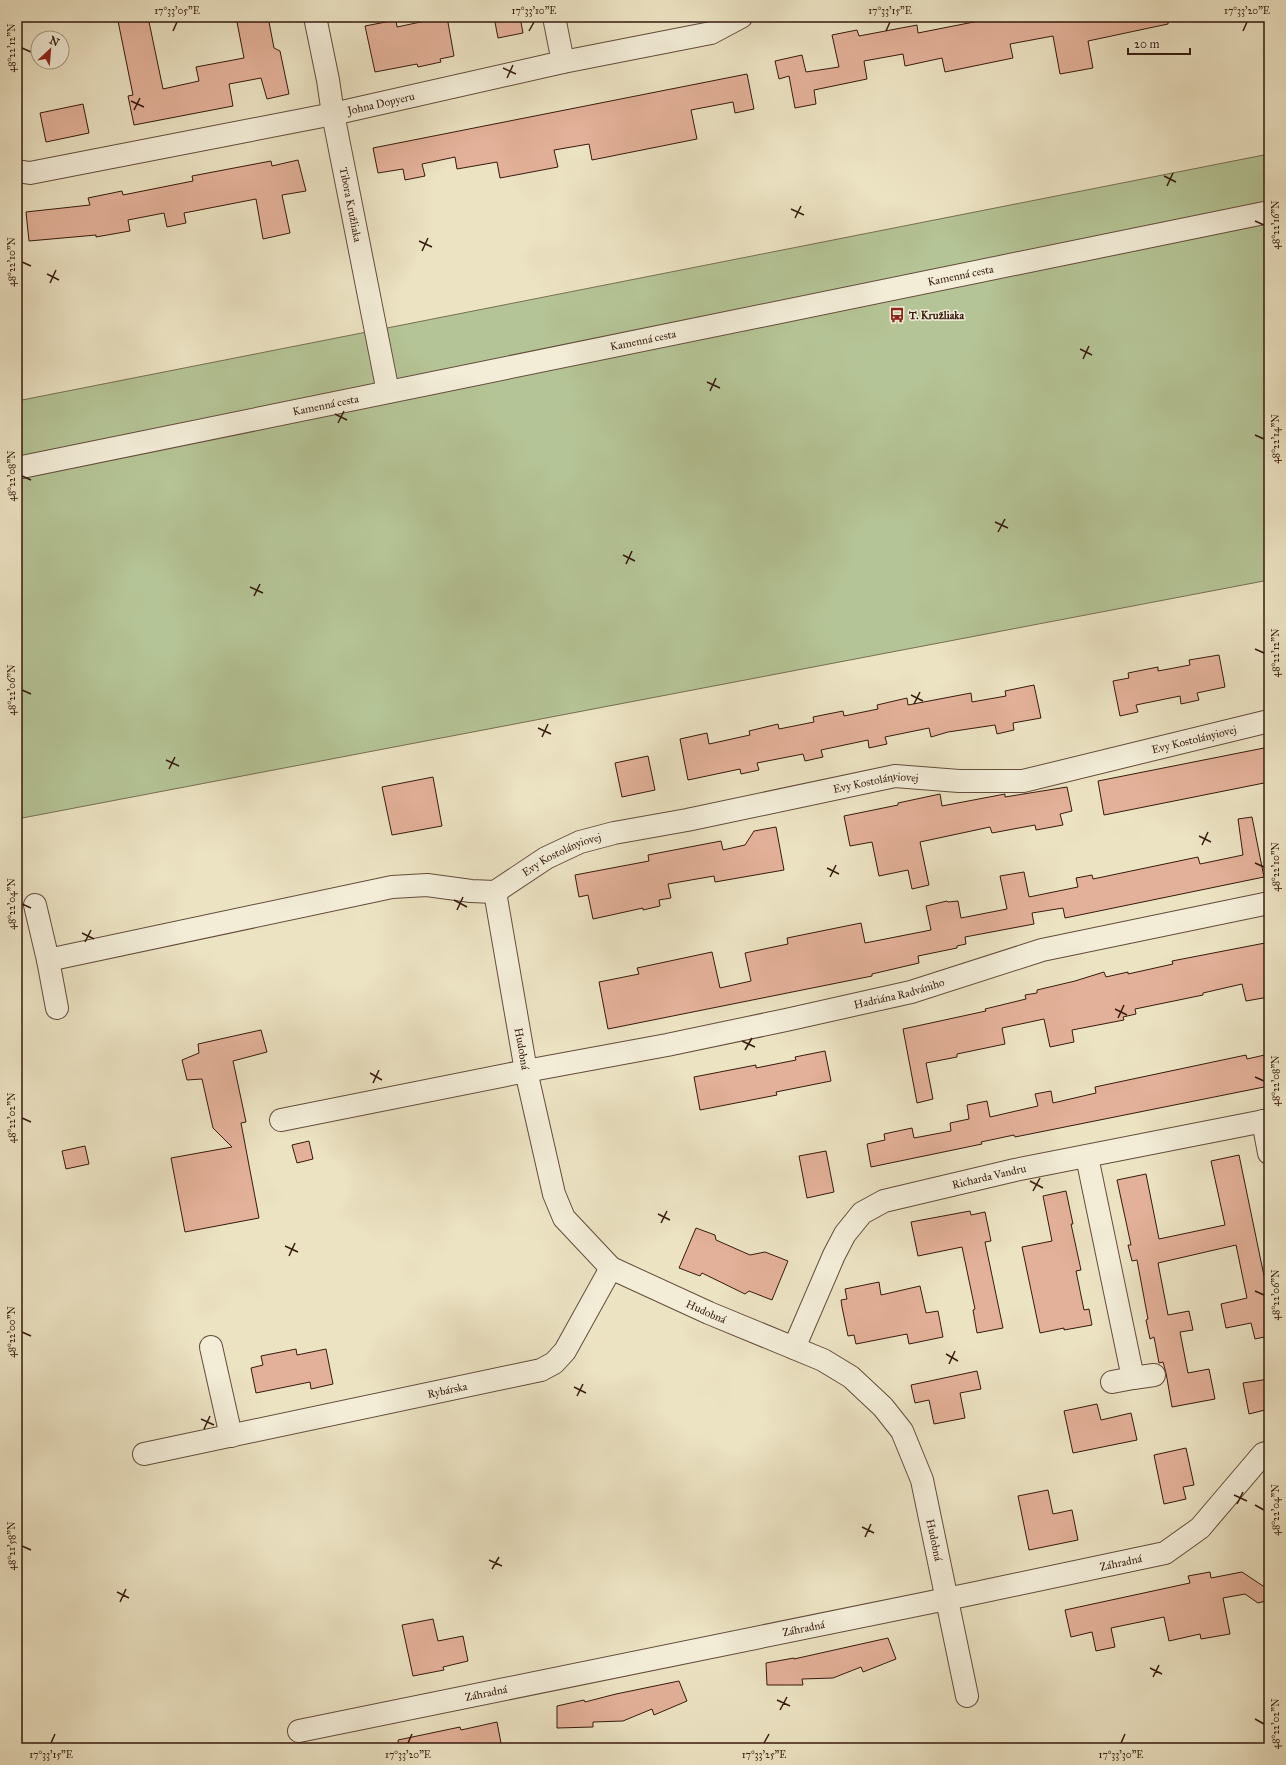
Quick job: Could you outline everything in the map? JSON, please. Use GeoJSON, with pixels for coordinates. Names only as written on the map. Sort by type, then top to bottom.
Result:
{"type":"FeatureCollection","features":[{"type":"Feature","properties":{"kind":"street","name":"Tibora Kružliaka"},"geometry":{"type":"LineString","coordinates":[[315,17],[328,80],[332,114],[388,392]]}},
{"type":"Feature","properties":{"kind":"street"},"geometry":{"type":"LineString","coordinates":[[554,17],[564,62]]}},
{"type":"Feature","properties":{"kind":"street","name":"Johna Dopyeru"},"geometry":{"type":"LineString","coordinates":[[17,171],[30,172],[332,114],[564,62],[711,33],[741,17]]}},
{"type":"Feature","properties":{"kind":"street","name":"Kamenná cesta"},"geometry":{"type":"LineString","coordinates":[[17,468],[1269,212]]}},
{"type":"Feature","properties":{"kind":"street","name":"Evy Kostolányiovej"},"geometry":{"type":"LineString","coordinates":[[495,892],[546,858],[580,842],[609,834],[687,820],[895,776],[959,782],[1022,781],[1269,721]]}},
{"type":"Feature","properties":{"kind":"street"},"geometry":{"type":"LineString","coordinates":[[48,960],[392,887],[427,885],[457,890],[495,892]]}},
{"type":"Feature","properties":{"kind":"street","name":"Hudobná"},"geometry":{"type":"LineString","coordinates":[[495,892],[526,1071],[554,1194],[564,1218],[611,1268],[708,1312],[823,1360],[851,1377],[883,1407],[902,1431],[922,1480],[967,1696]]}},
{"type":"Feature","properties":{"kind":"street","name":"Hadriána Radvániho"},"geometry":{"type":"LineString","coordinates":[[277,1121],[526,1071],[667,1045],[911,992],[1042,950],[1269,903]]}},
{"type":"Feature","properties":{"kind":"street"},"geometry":{"type":"LineString","coordinates":[[35,905],[48,960],[57,1008]]}},
{"type":"Feature","properties":{"kind":"street"},"geometry":{"type":"LineString","coordinates":[[1266,1121],[1269,1153]]}},
{"type":"Feature","properties":{"kind":"street","name":"Richarda Vandru"},"geometry":{"type":"LineString","coordinates":[[794,1348],[840,1243],[853,1222],[869,1209],[884,1201],[1015,1170],[1266,1121]]}},
{"type":"Feature","properties":{"kind":"street"},"geometry":{"type":"LineString","coordinates":[[1087,1157],[1122,1380],[1154,1375]]}},
{"type":"Feature","properties":{"kind":"street","name":"Rybárska"},"geometry":{"type":"LineString","coordinates":[[144,1454],[540,1370],[554,1363],[565,1351],[611,1268]]}},
{"type":"Feature","properties":{"kind":"street"},"geometry":{"type":"LineString","coordinates":[[211,1347],[230,1436]]}},
{"type":"Feature","properties":{"kind":"street","name":"Záhradná"},"geometry":{"type":"LineString","coordinates":[[299,1732],[1165,1553],[1200,1528],[1263,1454],[1269,1452]]}},
{"type":"Feature","properties":{"kind":"green space"},"geometry":{"type":"Polygon","coordinates":[[[1269,154],[1269,580],[17,819],[17,401],[1269,154]]]}},
{"type":"Feature","properties":{"kind":"building"},"geometry":{"type":"Polygon","coordinates":[[[148,17],[163,89],[199,81],[196,67],[244,58],[236,17],[268,17],[274,48],[280,51],[289,94],[267,99],[261,78],[229,84],[233,106],[134,125],[128,96],[133,95],[118,21],[148,17]]]}},
{"type":"Feature","properties":{"kind":"building"},"geometry":{"type":"Polygon","coordinates":[[[429,17],[447,17],[454,56],[440,59],[441,62],[418,67],[417,64],[375,72],[365,26],[396,20],[397,27],[430,20],[429,17]]]}},
{"type":"Feature","properties":{"kind":"building"},"geometry":{"type":"Polygon","coordinates":[[[494,17],[520,17],[523,33],[498,38],[494,17]]]}},
{"type":"Feature","properties":{"kind":"building"},"geometry":{"type":"Polygon","coordinates":[[[999,17],[1168,17],[1168,24],[1088,41],[1093,68],[1060,74],[1053,36],[1010,44],[1013,58],[945,72],[942,58],[905,66],[903,54],[864,61],[867,79],[814,90],[816,104],[795,108],[789,76],[779,79],[775,61],[802,55],[806,72],[839,67],[832,35],[857,30],[859,36],[917,25],[918,33],[999,17]]]}},
{"type":"Feature","properties":{"kind":"building"},"geometry":{"type":"Polygon","coordinates":[[[747,74],[754,109],[735,113],[733,102],[691,110],[697,139],[592,160],[589,144],[554,150],[558,167],[500,178],[497,162],[457,169],[455,157],[422,164],[425,176],[405,180],[403,169],[378,173],[373,148],[747,74]]]}},
{"type":"Feature","properties":{"kind":"building"},"geometry":{"type":"Polygon","coordinates":[[[83,104],[89,133],[46,142],[40,113],[83,104]]]}},
{"type":"Feature","properties":{"kind":"building"},"geometry":{"type":"Polygon","coordinates":[[[298,160],[306,191],[282,195],[290,233],[263,239],[256,199],[184,213],[186,223],[167,227],[164,213],[128,220],[130,231],[96,237],[96,235],[29,241],[26,212],[90,205],[88,198],[122,191],[123,195],[193,181],[192,176],[271,161],[272,166],[298,160]]]}},
{"type":"Feature","properties":{"kind":"building"},"geometry":{"type":"Polygon","coordinates":[[[1219,655],[1225,687],[1197,693],[1199,700],[1181,704],[1180,696],[1136,705],[1138,712],[1120,716],[1113,681],[1129,678],[1128,673],[1158,667],[1158,671],[1190,665],[1189,660],[1219,655]]]}},
{"type":"Feature","properties":{"kind":"building"},"geometry":{"type":"Polygon","coordinates":[[[1034,685],[1041,718],[1013,723],[1014,730],[997,734],[995,725],[948,732],[931,737],[929,728],[885,737],[887,744],[869,748],[868,740],[821,750],[823,757],[805,761],[803,754],[757,763],[759,770],[741,774],[740,769],[688,780],[680,739],[707,733],[709,744],[750,735],[749,731],[778,724],[779,729],[814,722],[813,717],[843,711],[844,716],[878,709],[877,705],[907,698],[908,705],[971,693],[972,702],[1006,696],[1005,691],[1034,685]]]}},
{"type":"Feature","properties":{"kind":"building"},"geometry":{"type":"Polygon","coordinates":[[[1269,747],[1269,782],[1104,815],[1098,781],[1269,747]]]}},
{"type":"Feature","properties":{"kind":"building"},"geometry":{"type":"Polygon","coordinates":[[[648,756],[655,790],[622,797],[615,763],[648,756]]]}},
{"type":"Feature","properties":{"kind":"building"},"geometry":{"type":"Polygon","coordinates":[[[433,777],[442,826],[392,835],[382,787],[433,777]]]}},
{"type":"Feature","properties":{"kind":"building"},"geometry":{"type":"Polygon","coordinates":[[[1067,787],[1072,811],[1060,814],[1063,825],[1036,830],[1035,825],[992,833],[990,827],[920,842],[929,885],[912,889],[908,870],[879,876],[872,842],[850,846],[844,816],[898,805],[898,803],[940,794],[942,806],[1005,794],[1005,797],[1067,787]]]}},
{"type":"Feature","properties":{"kind":"building"},"geometry":{"type":"Polygon","coordinates":[[[1252,817],[1264,877],[1065,918],[1063,908],[1032,913],[1034,924],[965,937],[966,944],[957,946],[957,948],[918,956],[919,963],[872,974],[872,976],[608,1029],[599,982],[639,974],[637,968],[712,952],[720,988],[751,981],[745,953],[788,944],[787,938],[861,923],[865,943],[931,930],[926,906],[947,901],[958,901],[961,918],[1007,909],[1000,876],[1024,872],[1029,897],[1078,887],[1076,878],[1092,875],[1093,879],[1198,857],[1200,864],[1243,855],[1238,819],[1252,817]]]}},
{"type":"Feature","properties":{"kind":"building"},"geometry":{"type":"Polygon","coordinates":[[[776,827],[784,870],[715,882],[714,876],[668,884],[671,898],[659,900],[660,906],[643,910],[643,908],[593,919],[588,895],[579,897],[575,875],[649,861],[648,855],[721,841],[723,850],[745,845],[754,831],[776,827]]]}},
{"type":"Feature","properties":{"kind":"building"},"geometry":{"type":"Polygon","coordinates":[[[1265,943],[1269,962],[1269,997],[1246,1001],[1242,984],[1203,993],[1203,995],[1135,1009],[1136,1014],[1123,1017],[1124,1020],[1072,1030],[1074,1042],[1050,1047],[1044,1019],[1002,1028],[1005,1044],[957,1054],[957,1057],[926,1063],[933,1099],[917,1103],[903,1029],[986,1011],[985,1009],[1026,999],[1025,995],[1037,993],[1037,990],[1104,972],[1106,977],[1128,972],[1128,974],[1173,964],[1172,961],[1265,943]]]}},
{"type":"Feature","properties":{"kind":"building"},"geometry":{"type":"Polygon","coordinates":[[[261,1030],[267,1052],[233,1061],[246,1122],[241,1123],[259,1218],[185,1232],[171,1158],[232,1147],[213,1128],[202,1079],[187,1080],[182,1060],[199,1053],[198,1044],[261,1030]]]}},
{"type":"Feature","properties":{"kind":"building"},"geometry":{"type":"Polygon","coordinates":[[[825,1051],[831,1081],[776,1092],[777,1095],[700,1110],[694,1077],[756,1065],[756,1068],[796,1060],[795,1057],[825,1051]]]}},
{"type":"Feature","properties":{"kind":"building"},"geometry":{"type":"Polygon","coordinates":[[[1269,1054],[1269,1086],[1015,1137],[1014,1135],[981,1142],[982,1144],[871,1167],[867,1144],[885,1140],[884,1134],[912,1128],[914,1138],[951,1131],[950,1123],[969,1119],[967,1105],[987,1101],[990,1117],[1038,1106],[1035,1094],[1051,1091],[1053,1103],[1096,1093],[1095,1087],[1246,1055],[1247,1059],[1269,1054]]]}},
{"type":"Feature","properties":{"kind":"building"},"geometry":{"type":"Polygon","coordinates":[[[309,1141],[313,1159],[297,1163],[292,1145],[309,1141]]]}},
{"type":"Feature","properties":{"kind":"building"},"geometry":{"type":"Polygon","coordinates":[[[85,1146],[89,1164],[66,1169],[62,1151],[85,1146]]]}},
{"type":"Feature","properties":{"kind":"building"},"geometry":{"type":"Polygon","coordinates":[[[826,1151],[834,1192],[807,1198],[799,1156],[826,1151]]]}},
{"type":"Feature","properties":{"kind":"building"},"geometry":{"type":"Polygon","coordinates":[[[1239,1155],[1269,1300],[1269,1336],[1255,1339],[1251,1323],[1226,1328],[1221,1304],[1247,1298],[1236,1245],[1158,1263],[1168,1315],[1189,1311],[1193,1330],[1180,1332],[1188,1373],[1209,1369],[1215,1399],[1172,1407],[1163,1362],[1159,1363],[1154,1337],[1150,1339],[1146,1320],[1148,1319],[1137,1260],[1132,1261],[1128,1245],[1131,1245],[1117,1180],[1146,1174],[1159,1239],[1225,1225],[1211,1161],[1239,1155]]]}},
{"type":"Feature","properties":{"kind":"building"},"geometry":{"type":"Polygon","coordinates":[[[1066,1191],[1073,1224],[1071,1224],[1081,1270],[1076,1271],[1084,1310],[1089,1309],[1092,1325],[1064,1330],[1064,1328],[1040,1333],[1022,1247],[1052,1241],[1043,1196],[1066,1191]]]}},
{"type":"Feature","properties":{"kind":"building"},"geometry":{"type":"Polygon","coordinates":[[[970,1211],[971,1215],[985,1212],[991,1241],[985,1242],[1003,1328],[977,1333],[973,1310],[975,1309],[962,1247],[918,1256],[911,1222],[970,1211]]]}},
{"type":"Feature","properties":{"kind":"building"},"geometry":{"type":"Polygon","coordinates":[[[696,1228],[715,1235],[716,1240],[750,1255],[765,1252],[788,1261],[772,1300],[749,1291],[745,1294],[702,1273],[700,1276],[679,1268],[696,1228]]]}},
{"type":"Feature","properties":{"kind":"building"},"geometry":{"type":"Polygon","coordinates":[[[879,1282],[881,1295],[920,1286],[926,1313],[938,1311],[943,1337],[909,1344],[907,1334],[856,1344],[854,1335],[848,1336],[842,1307],[841,1300],[847,1299],[845,1289],[879,1282]]]}},
{"type":"Feature","properties":{"kind":"building"},"geometry":{"type":"Polygon","coordinates":[[[296,1349],[297,1355],[326,1349],[333,1384],[311,1389],[310,1382],[256,1393],[251,1368],[263,1365],[261,1356],[296,1349]]]}},
{"type":"Feature","properties":{"kind":"building"},"geometry":{"type":"Polygon","coordinates":[[[977,1371],[981,1389],[960,1393],[965,1418],[934,1424],[929,1400],[915,1403],[911,1385],[977,1371]]]}},
{"type":"Feature","properties":{"kind":"building"},"geometry":{"type":"Polygon","coordinates":[[[1269,1379],[1269,1409],[1249,1414],[1243,1383],[1269,1379]]]}},
{"type":"Feature","properties":{"kind":"building"},"geometry":{"type":"Polygon","coordinates":[[[1097,1404],[1101,1420],[1131,1413],[1137,1440],[1073,1453],[1064,1411],[1097,1404]]]}},
{"type":"Feature","properties":{"kind":"building"},"geometry":{"type":"Polygon","coordinates":[[[1186,1448],[1194,1485],[1183,1487],[1186,1499],[1164,1504],[1154,1455],[1186,1448]]]}},
{"type":"Feature","properties":{"kind":"building"},"geometry":{"type":"Polygon","coordinates":[[[1048,1490],[1053,1514],[1072,1510],[1078,1540],[1029,1550],[1018,1496],[1048,1490]]]}},
{"type":"Feature","properties":{"kind":"building"},"geometry":{"type":"Polygon","coordinates":[[[1210,1572],[1211,1578],[1242,1572],[1269,1590],[1269,1600],[1258,1603],[1245,1594],[1223,1598],[1230,1634],[1201,1639],[1200,1634],[1169,1641],[1164,1617],[1111,1628],[1115,1647],[1096,1651],[1092,1632],[1071,1637],[1065,1610],[1190,1583],[1188,1576],[1210,1572]]]}},
{"type":"Feature","properties":{"kind":"building"},"geometry":{"type":"Polygon","coordinates":[[[433,1619],[438,1641],[463,1636],[468,1661],[443,1667],[444,1670],[413,1676],[402,1625],[433,1619]]]}},
{"type":"Feature","properties":{"kind":"building"},"geometry":{"type":"Polygon","coordinates":[[[888,1638],[896,1659],[863,1672],[861,1667],[833,1678],[802,1679],[803,1685],[767,1685],[766,1663],[794,1659],[888,1638]]]}},
{"type":"Feature","properties":{"kind":"building"},"geometry":{"type":"Polygon","coordinates":[[[679,1681],[687,1701],[654,1715],[652,1709],[623,1721],[593,1722],[593,1727],[557,1728],[557,1706],[584,1700],[585,1702],[679,1681]]]}},
{"type":"Feature","properties":{"kind":"building"},"geometry":{"type":"Polygon","coordinates":[[[497,1722],[501,1743],[477,1748],[399,1748],[398,1740],[460,1727],[461,1730],[497,1722]]]}},
{"type":"Feature","properties":{"kind":"place","name":"T. Kružliaka"},"geometry":{"type":"Point","coordinates":[897,315]}}]}
